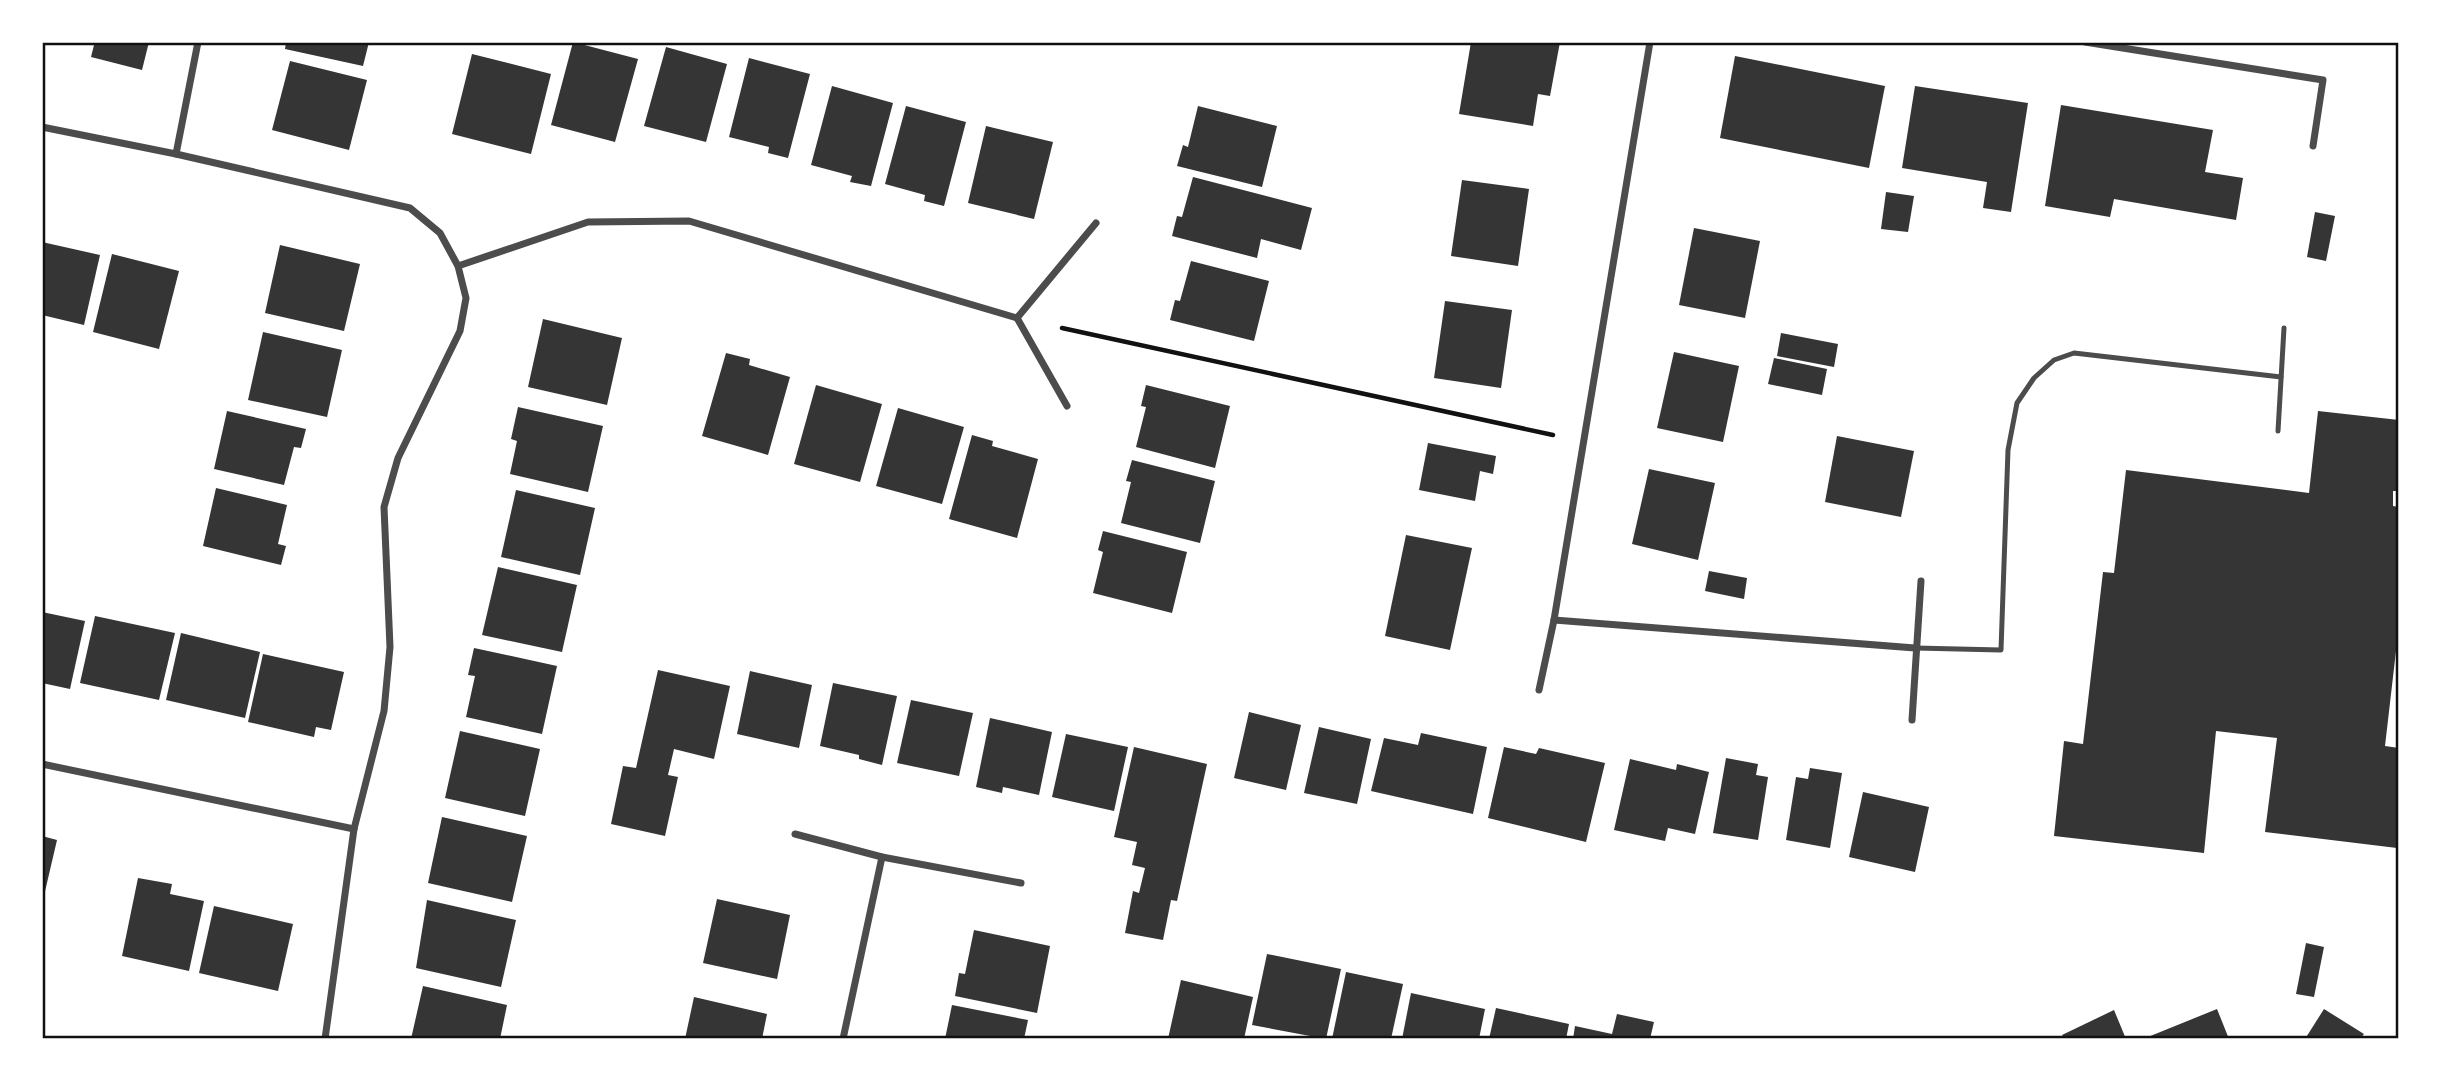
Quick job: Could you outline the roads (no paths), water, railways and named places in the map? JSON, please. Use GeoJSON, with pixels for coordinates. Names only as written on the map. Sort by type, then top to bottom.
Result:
{"type":"FeatureCollection","features":[{"type":"Feature","properties":{"kind":"street"},"geometry":{"type":"LineString","coordinates":[[176,154],[198,42]]}},
{"type":"Feature","properties":{"kind":"street"},"geometry":{"type":"LineString","coordinates":[[1539,690],[1554,620],[1650,42]]}},
{"type":"Feature","properties":{"kind":"street"},"geometry":{"type":"LineString","coordinates":[[2085,42],[2323,80],[2313,146]]}},
{"type":"Feature","properties":{"kind":"street"},"geometry":{"type":"LineString","coordinates":[[42,127],[176,154],[410,208],[440,233],[458,266],[466,298],[460,331],[398,458],[384,507],[390,647],[384,711],[354,829],[325,1039]]}},
{"type":"Feature","properties":{"kind":"street"},"geometry":{"type":"LineString","coordinates":[[458,266],[589,222],[689,221],[1017,318],[1067,406]]}},
{"type":"Feature","properties":{"kind":"street"},"geometry":{"type":"LineString","coordinates":[[1017,318],[1096,223]]}},
{"type":"Feature","properties":{"kind":"street"},"geometry":{"type":"LineString","coordinates":[[1912,720],[1921,581]]}},
{"type":"Feature","properties":{"kind":"street"},"geometry":{"type":"LineString","coordinates":[[1554,620],[1915,648]]}},
{"type":"Feature","properties":{"kind":"street"},"geometry":{"type":"LineString","coordinates":[[42,764],[354,829]]}},
{"type":"Feature","properties":{"kind":"street"},"geometry":{"type":"LineString","coordinates":[[795,834],[882,857],[1021,883]]}},
{"type":"Feature","properties":{"kind":"street"},"geometry":{"type":"LineString","coordinates":[[843,1039],[882,857]]}},
{"type":"Feature","properties":{"kind":"lane"},"geometry":{"type":"LineString","coordinates":[[2278,431],[2284,328]]}},
{"type":"Feature","properties":{"kind":"lane"},"geometry":{"type":"LineString","coordinates":[[1915,648],[2001,650],[2008,450],[2017,403],[2034,378],[2053,360],[2074,353],[2281,377]]}}]}
